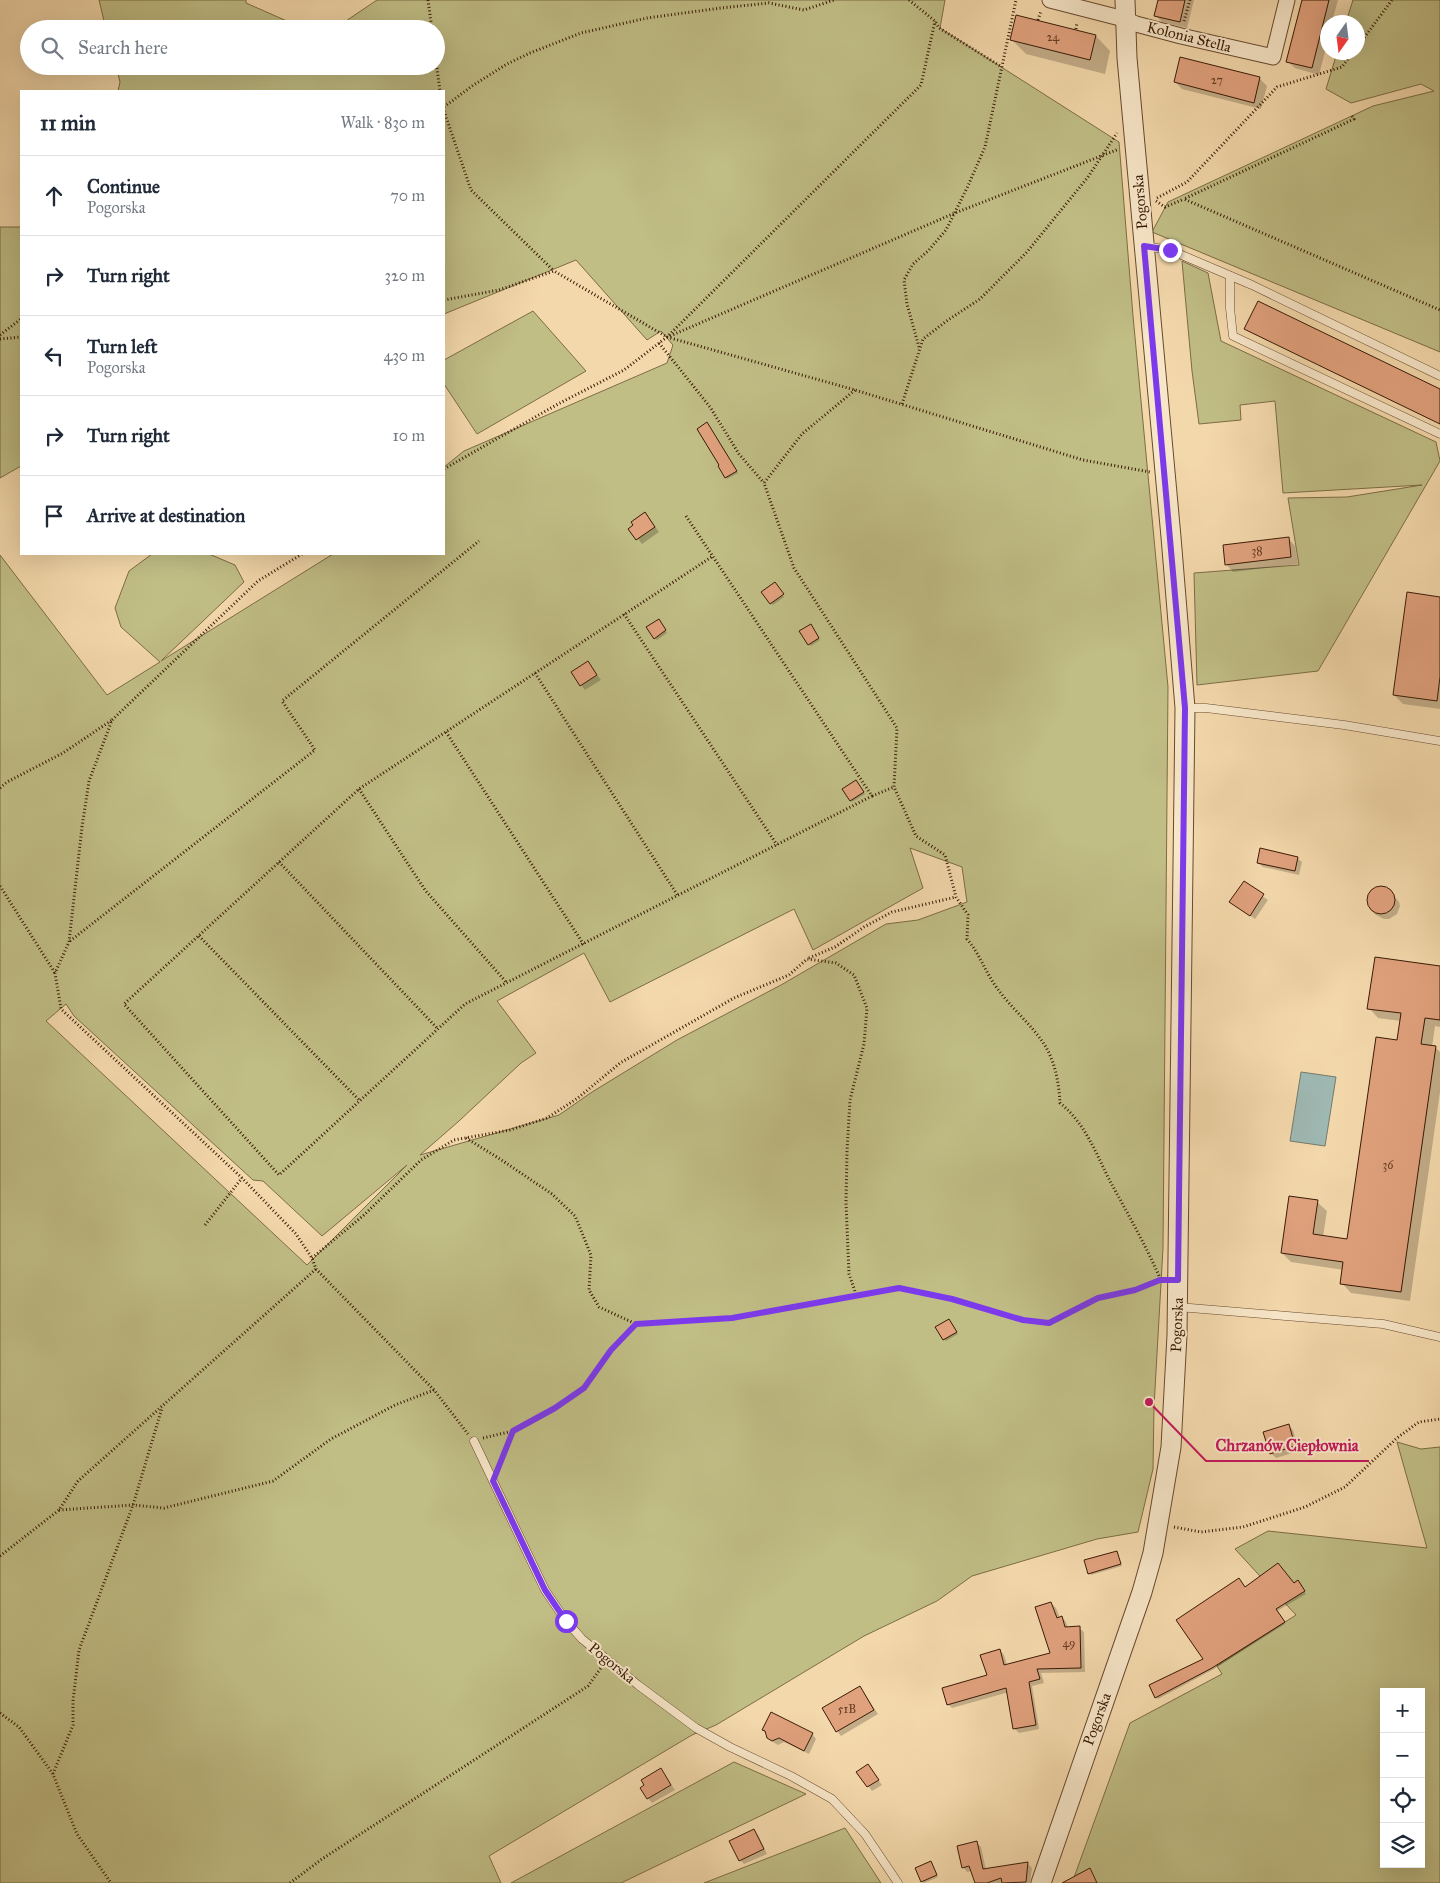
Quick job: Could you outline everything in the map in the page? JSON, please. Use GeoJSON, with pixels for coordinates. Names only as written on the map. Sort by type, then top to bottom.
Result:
{"type":"FeatureCollection","features":[{"type":"Feature","properties":{"kind":"street","name":"Kolonia Stella"},"geometry":{"type":"LineString","coordinates":[[1050,0],[1125,9],[1136,24],[1273,57],[1288,0]]}},
{"type":"Feature","properties":{"kind":"street","name":"Pogorska"},"geometry":{"type":"LineString","coordinates":[[1041,1883],[1142,1592],[1153,1553],[1171,1447],[1178,1307],[1169,1280],[1185,708],[1155,476],[1144,246],[1125,9]]}},
{"type":"Feature","properties":{"kind":"lane"},"geometry":{"type":"LineString","coordinates":[[1144,246],[1170,250],[1230,276],[1440,376]]}},
{"type":"Feature","properties":{"kind":"lane"},"geometry":{"type":"LineString","coordinates":[[1230,276],[1230,308],[1233,336],[1440,434]]}},
{"type":"Feature","properties":{"kind":"lane"},"geometry":{"type":"LineString","coordinates":[[1185,708],[1236,711],[1440,741]]}},
{"type":"Feature","properties":{"kind":"lane"},"geometry":{"type":"LineString","coordinates":[[1178,1307],[1382,1324],[1440,1336]]}},
{"type":"Feature","properties":{"kind":"lane","name":"Pogorska"},"geometry":{"type":"LineString","coordinates":[[474,1440],[545,1590],[566,1621],[582,1639],[696,1728],[832,1799],[865,1834],[898,1883]]}},
{"type":"Feature","properties":{"kind":"path"},"geometry":{"type":"LineString","coordinates":[[428,0],[431,20]]}},
{"type":"Feature","properties":{"kind":"path"},"geometry":{"type":"LineString","coordinates":[[445,108],[472,86],[507,64],[581,32],[647,18],[769,3],[804,10],[834,0]]}},
{"type":"Feature","properties":{"kind":"path"},"geometry":{"type":"LineString","coordinates":[[909,0],[935,21],[939,28],[1002,67]]}},
{"type":"Feature","properties":{"kind":"path"},"geometry":{"type":"LineString","coordinates":[[919,347],[907,304],[904,280],[913,264],[928,251],[946,230],[985,147],[1016,0]]}},
{"type":"Feature","properties":{"kind":"path"},"geometry":{"type":"LineString","coordinates":[[1181,36],[1190,0]]}},
{"type":"Feature","properties":{"kind":"path"},"geometry":{"type":"LineString","coordinates":[[1365,37],[1392,0]]}},
{"type":"Feature","properties":{"kind":"path"},"geometry":{"type":"LineString","coordinates":[[445,468],[558,404],[624,370],[667,337],[921,85],[935,21]]}},
{"type":"Feature","properties":{"kind":"path"},"geometry":{"type":"LineString","coordinates":[[1347,60],[1342,66],[1277,87],[1187,182],[1154,200],[1165,207],[1184,199],[1354,119],[1352,116]]}},
{"type":"Feature","properties":{"kind":"path"},"geometry":{"type":"LineString","coordinates":[[438,75],[440,90]]}},
{"type":"Feature","properties":{"kind":"path"},"geometry":{"type":"LineString","coordinates":[[445,112],[471,190],[554,271],[667,337],[855,390],[1083,460],[1155,476]]}},
{"type":"Feature","properties":{"kind":"path"},"geometry":{"type":"LineString","coordinates":[[902,404],[923,339],[980,299],[1027,252],[1088,177],[1122,125]]}},
{"type":"Feature","properties":{"kind":"path"},"geometry":{"type":"LineString","coordinates":[[667,337],[955,212],[1102,156]]}},
{"type":"Feature","properties":{"kind":"path"},"geometry":{"type":"LineString","coordinates":[[1184,199],[1440,310]]}},
{"type":"Feature","properties":{"kind":"path"},"geometry":{"type":"LineString","coordinates":[[445,300],[500,290],[554,271]]}},
{"type":"Feature","properties":{"kind":"path"},"geometry":{"type":"LineString","coordinates":[[0,335],[20,320]]}},
{"type":"Feature","properties":{"kind":"path"},"geometry":{"type":"LineString","coordinates":[[0,339],[20,338]]}},
{"type":"Feature","properties":{"kind":"path"},"geometry":{"type":"LineString","coordinates":[[466,1138],[552,1194],[575,1216],[590,1255],[589,1290],[599,1307],[636,1324],[732,1318],[899,1288],[952,1299],[1023,1320],[1049,1323],[1098,1298],[1169,1280],[1133,1222],[1103,1167],[1091,1139],[1070,1111],[1060,1103],[1059,1088],[1053,1064],[1044,1044],[996,988],[973,946],[967,939],[968,915],[956,897],[945,855],[916,836],[894,787],[897,728],[794,568],[764,483],[739,454],[710,408],[659,343]]}},
{"type":"Feature","properties":{"kind":"path"},"geometry":{"type":"LineString","coordinates":[[764,483],[802,434],[855,390]]}},
{"type":"Feature","properties":{"kind":"path"},"geometry":{"type":"LineString","coordinates":[[1149,462],[1155,476]]}},
{"type":"Feature","properties":{"kind":"path"},"geometry":{"type":"LineString","coordinates":[[686,516],[872,796]]}},
{"type":"Feature","properties":{"kind":"path"},"geometry":{"type":"LineString","coordinates":[[69,942],[315,750],[282,701],[479,541]]}},
{"type":"Feature","properties":{"kind":"path"},"geometry":{"type":"LineString","coordinates":[[0,788],[6,782],[63,753],[112,720],[258,581],[300,555]]}},
{"type":"Feature","properties":{"kind":"path"},"geometry":{"type":"LineString","coordinates":[[713,556],[359,789],[124,1004],[280,1175],[465,1004],[872,796],[894,787]]}},
{"type":"Feature","properties":{"kind":"path"},"geometry":{"type":"LineString","coordinates":[[624,614],[777,845]]}},
{"type":"Feature","properties":{"kind":"path"},"geometry":{"type":"LineString","coordinates":[[536,672],[678,896]]}},
{"type":"Feature","properties":{"kind":"path"},"geometry":{"type":"LineString","coordinates":[[55,973],[69,942],[89,781],[112,720]]}},
{"type":"Feature","properties":{"kind":"path"},"geometry":{"type":"LineString","coordinates":[[446,732],[584,944]]}},
{"type":"Feature","properties":{"kind":"path"},"geometry":{"type":"LineString","coordinates":[[359,789],[425,890],[507,983]]}},
{"type":"Feature","properties":{"kind":"path"},"geometry":{"type":"LineString","coordinates":[[279,862],[438,1029]]}},
{"type":"Feature","properties":{"kind":"path"},"geometry":{"type":"LineString","coordinates":[[0,886],[55,973],[61,1010],[242,1178],[296,1234],[312,1258],[316,1269],[434,1390],[474,1440],[513,1431],[555,1408],[584,1388],[611,1350],[636,1324]]}},
{"type":"Feature","properties":{"kind":"path"},"geometry":{"type":"LineString","coordinates":[[312,1258],[364,1215],[421,1160],[454,1140],[510,1130],[547,1118],[578,1098],[620,1063],[734,998],[788,975],[808,959],[835,948],[864,927],[892,912],[956,897]]}},
{"type":"Feature","properties":{"kind":"path"},"geometry":{"type":"LineString","coordinates":[[199,936],[360,1101]]}},
{"type":"Feature","properties":{"kind":"path"},"geometry":{"type":"LineString","coordinates":[[808,959],[836,963],[854,975],[867,1008],[864,1044],[850,1100],[846,1151],[849,1274],[857,1297]]}},
{"type":"Feature","properties":{"kind":"path"},"geometry":{"type":"LineString","coordinates":[[205,1225],[242,1178]]}},
{"type":"Feature","properties":{"kind":"path"},"geometry":{"type":"LineString","coordinates":[[0,1556],[59,1510],[78,1481],[316,1269]]}},
{"type":"Feature","properties":{"kind":"path"},"geometry":{"type":"LineString","coordinates":[[59,1510],[134,1505],[164,1508],[273,1481],[331,1439],[395,1405],[434,1390]]}},
{"type":"Feature","properties":{"kind":"path"},"geometry":{"type":"LineString","coordinates":[[53,1774],[73,1725],[73,1701],[79,1650],[134,1505],[162,1407]]}},
{"type":"Feature","properties":{"kind":"path"},"geometry":{"type":"LineString","coordinates":[[1158,1525],[1201,1532],[1243,1527],[1304,1507],[1345,1487],[1397,1438],[1418,1422],[1440,1419]]}},
{"type":"Feature","properties":{"kind":"path"},"geometry":{"type":"LineString","coordinates":[[493,1481],[513,1431]]}},
{"type":"Feature","properties":{"kind":"path"},"geometry":{"type":"LineString","coordinates":[[290,1883],[322,1859],[588,1686],[607,1659]]}},
{"type":"Feature","properties":{"kind":"path"},"geometry":{"type":"LineString","coordinates":[[0,1713],[19,1727],[53,1774],[77,1834],[111,1883]]}},
{"type":"Feature","properties":{"kind":"shaded area"},"geometry":{"type":"Polygon","coordinates":[[[99,0],[246,0],[246,3],[285,20],[104,20],[99,0]]]}},
{"type":"Feature","properties":{"kind":"shaded area"},"geometry":{"type":"Polygon","coordinates":[[[377,0],[945,0],[940,28],[1119,142],[1133,316],[1168,687],[1163,1248],[1154,1407],[1153,1469],[1138,1532],[1097,1539],[972,1576],[937,1601],[864,1636],[716,1725],[692,1735],[489,1856],[501,1883],[0,1883],[0,555],[107,695],[160,662],[121,627],[115,608],[129,571],[151,555],[211,555],[235,565],[244,582],[161,661],[331,555],[445,555],[445,466],[464,451],[667,363],[673,345],[661,331],[647,340],[576,260],[445,314],[445,90],[118,90],[120,82],[118,75],[445,75],[445,20],[347,20],[377,0]],[[910,848],[923,888],[813,950],[794,909],[610,1002],[584,953],[497,1001],[536,1053],[521,1063],[420,1155],[559,1115],[592,1092],[677,1040],[781,985],[886,924],[918,920],[967,902],[962,867],[910,848]],[[66,1004],[46,1021],[307,1265],[407,1165],[322,1236],[263,1181],[253,1180],[74,1016],[66,1004]]]}},
{"type":"Feature","properties":{"kind":"shaded area"},"geometry":{"type":"Polygon","coordinates":[[[1353,0],[1440,0],[1440,352],[1152,232],[1168,202],[1373,106],[1434,91],[1421,84],[1351,103],[1326,89],[1335,60],[1365,60],[1365,15],[1348,15],[1353,0]]]}},
{"type":"Feature","properties":{"kind":"shaded area"},"geometry":{"type":"Polygon","coordinates":[[[0,227],[20,227],[20,467],[0,478],[0,227]]]}},
{"type":"Feature","properties":{"kind":"shaded area"},"geometry":{"type":"Polygon","coordinates":[[[1182,261],[1208,273],[1221,341],[1436,442],[1440,461],[1318,671],[1197,685],[1194,573],[1299,565],[1288,498],[1347,497],[1422,485],[1283,493],[1275,401],[1240,405],[1241,420],[1199,424],[1182,261]]]}},
{"type":"Feature","properties":{"kind":"shaded area"},"geometry":{"type":"Polygon","coordinates":[[[533,311],[586,371],[477,434],[445,386],[445,359],[533,311]]]}},
{"type":"Feature","properties":{"kind":"shaded area"},"geometry":{"type":"Polygon","coordinates":[[[1397,1442],[1421,1449],[1440,1447],[1440,1883],[1072,1883],[1130,1723],[1222,1674],[1217,1666],[1296,1615],[1235,1549],[1268,1531],[1427,1548],[1397,1442]]]}},
{"type":"Feature","properties":{"kind":"shaded area"},"geometry":{"type":"Polygon","coordinates":[[[734,1762],[806,1794],[621,1883],[511,1883],[734,1762]]]}},
{"type":"Feature","properties":{"kind":"shaded area"},"geometry":{"type":"Polygon","coordinates":[[[845,1828],[881,1883],[704,1883],[845,1828]]]}},
{"type":"Feature","properties":{"kind":"water"},"geometry":{"type":"Polygon","coordinates":[[[1301,1072],[1336,1077],[1325,1146],[1290,1141],[1301,1072]]]}},
{"type":"Feature","properties":{"kind":"building"},"geometry":{"type":"Polygon","coordinates":[[[1158,0],[1185,0],[1180,22],[1154,16],[1158,0]]]}},
{"type":"Feature","properties":{"kind":"building"},"geometry":{"type":"Polygon","coordinates":[[[1302,0],[1329,0],[1325,15],[1320,15],[1320,36],[1312,68],[1286,62],[1302,0]]]}},
{"type":"Feature","properties":{"kind":"building"},"geometry":{"type":"Polygon","coordinates":[[[1016,15],[1096,35],[1090,60],[1010,40],[1016,15]]]}},
{"type":"Feature","properties":{"kind":"building"},"geometry":{"type":"Polygon","coordinates":[[[1180,57],[1260,77],[1254,103],[1174,82],[1180,57]]]}},
{"type":"Feature","properties":{"kind":"building"},"geometry":{"type":"Polygon","coordinates":[[[1258,301],[1440,389],[1440,424],[1244,329],[1258,301]]]}},
{"type":"Feature","properties":{"kind":"building"},"geometry":{"type":"Polygon","coordinates":[[[707,422],[737,471],[725,478],[697,429],[707,422]]]}},
{"type":"Feature","properties":{"kind":"building"},"geometry":{"type":"Polygon","coordinates":[[[645,512],[655,527],[636,540],[628,529],[633,525],[631,522],[645,512]]]}},
{"type":"Feature","properties":{"kind":"building"},"geometry":{"type":"Polygon","coordinates":[[[1289,537],[1291,557],[1225,565],[1223,545],[1289,537]]]}},
{"type":"Feature","properties":{"kind":"building"},"geometry":{"type":"Polygon","coordinates":[[[775,582],[784,594],[770,604],[761,592],[775,582]]]}},
{"type":"Feature","properties":{"kind":"building"},"geometry":{"type":"Polygon","coordinates":[[[1407,592],[1440,597],[1440,677],[1437,701],[1393,695],[1407,592]]]}},
{"type":"Feature","properties":{"kind":"building"},"geometry":{"type":"Polygon","coordinates":[[[659,619],[666,630],[654,639],[646,627],[659,619]]]}},
{"type":"Feature","properties":{"kind":"building"},"geometry":{"type":"Polygon","coordinates":[[[811,624],[819,638],[808,645],[799,631],[811,624]]]}},
{"type":"Feature","properties":{"kind":"building"},"geometry":{"type":"Polygon","coordinates":[[[588,661],[597,675],[580,686],[571,672],[588,661]]]}},
{"type":"Feature","properties":{"kind":"building"},"geometry":{"type":"Polygon","coordinates":[[[856,780],[864,792],[850,801],[842,789],[856,780]]]}},
{"type":"Feature","properties":{"kind":"building"},"geometry":{"type":"Polygon","coordinates":[[[1260,848],[1298,857],[1295,871],[1257,863],[1260,848]]]}},
{"type":"Feature","properties":{"kind":"building"},"geometry":{"type":"Polygon","coordinates":[[[1244,881],[1264,894],[1250,916],[1229,902],[1244,881]]]}},
{"type":"Feature","properties":{"kind":"building"},"geometry":{"type":"Polygon","coordinates":[[[1381,886],[1391,890],[1395,900],[1391,910],[1381,914],[1371,910],[1367,900],[1371,890],[1381,886]]]}},
{"type":"Feature","properties":{"kind":"building"},"geometry":{"type":"Polygon","coordinates":[[[1375,957],[1440,966],[1440,1020],[1425,1018],[1421,1044],[1436,1046],[1401,1292],[1340,1284],[1343,1262],[1281,1253],[1289,1196],[1318,1200],[1313,1234],[1347,1239],[1376,1037],[1397,1040],[1401,1013],[1367,1009],[1375,957]]]}},
{"type":"Feature","properties":{"kind":"building"},"geometry":{"type":"Polygon","coordinates":[[[949,1319],[957,1332],[943,1340],[935,1327],[949,1319]]]}},
{"type":"Feature","properties":{"kind":"building"},"geometry":{"type":"Polygon","coordinates":[[[1289,1424],[1295,1446],[1270,1454],[1263,1432],[1289,1424]]]}},
{"type":"Feature","properties":{"kind":"building"},"geometry":{"type":"Polygon","coordinates":[[[1117,1551],[1121,1564],[1088,1574],[1084,1560],[1117,1551]]]}},
{"type":"Feature","properties":{"kind":"building"},"geometry":{"type":"Polygon","coordinates":[[[1278,1563],[1294,1583],[1298,1580],[1305,1591],[1276,1609],[1285,1622],[1212,1668],[1155,1698],[1149,1685],[1203,1659],[1176,1620],[1239,1578],[1245,1587],[1278,1563]]]}},
{"type":"Feature","properties":{"kind":"building"},"geometry":{"type":"Polygon","coordinates":[[[1051,1602],[1057,1618],[1062,1616],[1065,1627],[1080,1626],[1081,1668],[1037,1669],[1040,1679],[1029,1682],[1036,1725],[1013,1729],[1006,1688],[947,1705],[942,1688],[987,1675],[980,1655],[1000,1649],[1004,1665],[1050,1653],[1035,1607],[1051,1602]]]}},
{"type":"Feature","properties":{"kind":"building"},"geometry":{"type":"Polygon","coordinates":[[[860,1686],[874,1710],[836,1732],[822,1708],[860,1686]]]}},
{"type":"Feature","properties":{"kind":"building"},"geometry":{"type":"Polygon","coordinates":[[[771,1712],[813,1733],[804,1751],[779,1738],[772,1741],[767,1738],[765,1731],[762,1730],[771,1712]]]}},
{"type":"Feature","properties":{"kind":"building"},"geometry":{"type":"Polygon","coordinates":[[[868,1764],[879,1780],[867,1787],[856,1772],[868,1764]]]}},
{"type":"Feature","properties":{"kind":"building"},"geometry":{"type":"Polygon","coordinates":[[[661,1768],[671,1785],[647,1799],[640,1788],[644,1785],[641,1780],[661,1768]]]}},
{"type":"Feature","properties":{"kind":"building"},"geometry":{"type":"Polygon","coordinates":[[[754,1829],[764,1849],[739,1861],[729,1841],[754,1829]]]}},
{"type":"Feature","properties":{"kind":"building"},"geometry":{"type":"Polygon","coordinates":[[[977,1841],[983,1869],[1028,1862],[1026,1882],[1002,1883],[1001,1878],[987,1883],[975,1883],[969,1866],[962,1868],[957,1846],[977,1841]]]}},
{"type":"Feature","properties":{"kind":"building"},"geometry":{"type":"Polygon","coordinates":[[[931,1861],[937,1875],[921,1882],[915,1868],[931,1861]]]}},
{"type":"Feature","properties":{"kind":"building"},"geometry":{"type":"Polygon","coordinates":[[[1090,1868],[1097,1883],[1062,1883],[1090,1868]]]}},
{"type":"Feature","properties":{"kind":"place","name":"Chrzanów Ciepłownia"},"geometry":{"type":"Point","coordinates":[1149,1402]}},
{"type":"Feature","properties":{"kind":"route"},"geometry":{"type":"LineString","coordinates":[[566,1621],[545,1590],[493,1481],[513,1431],[555,1408],[584,1388],[611,1350],[636,1324],[732,1318],[899,1288],[952,1299],[1023,1320],[1049,1323],[1098,1298],[1135,1290],[1160,1280],[1178,1280],[1185,708],[1144,246],[1170,250]]}}]}
